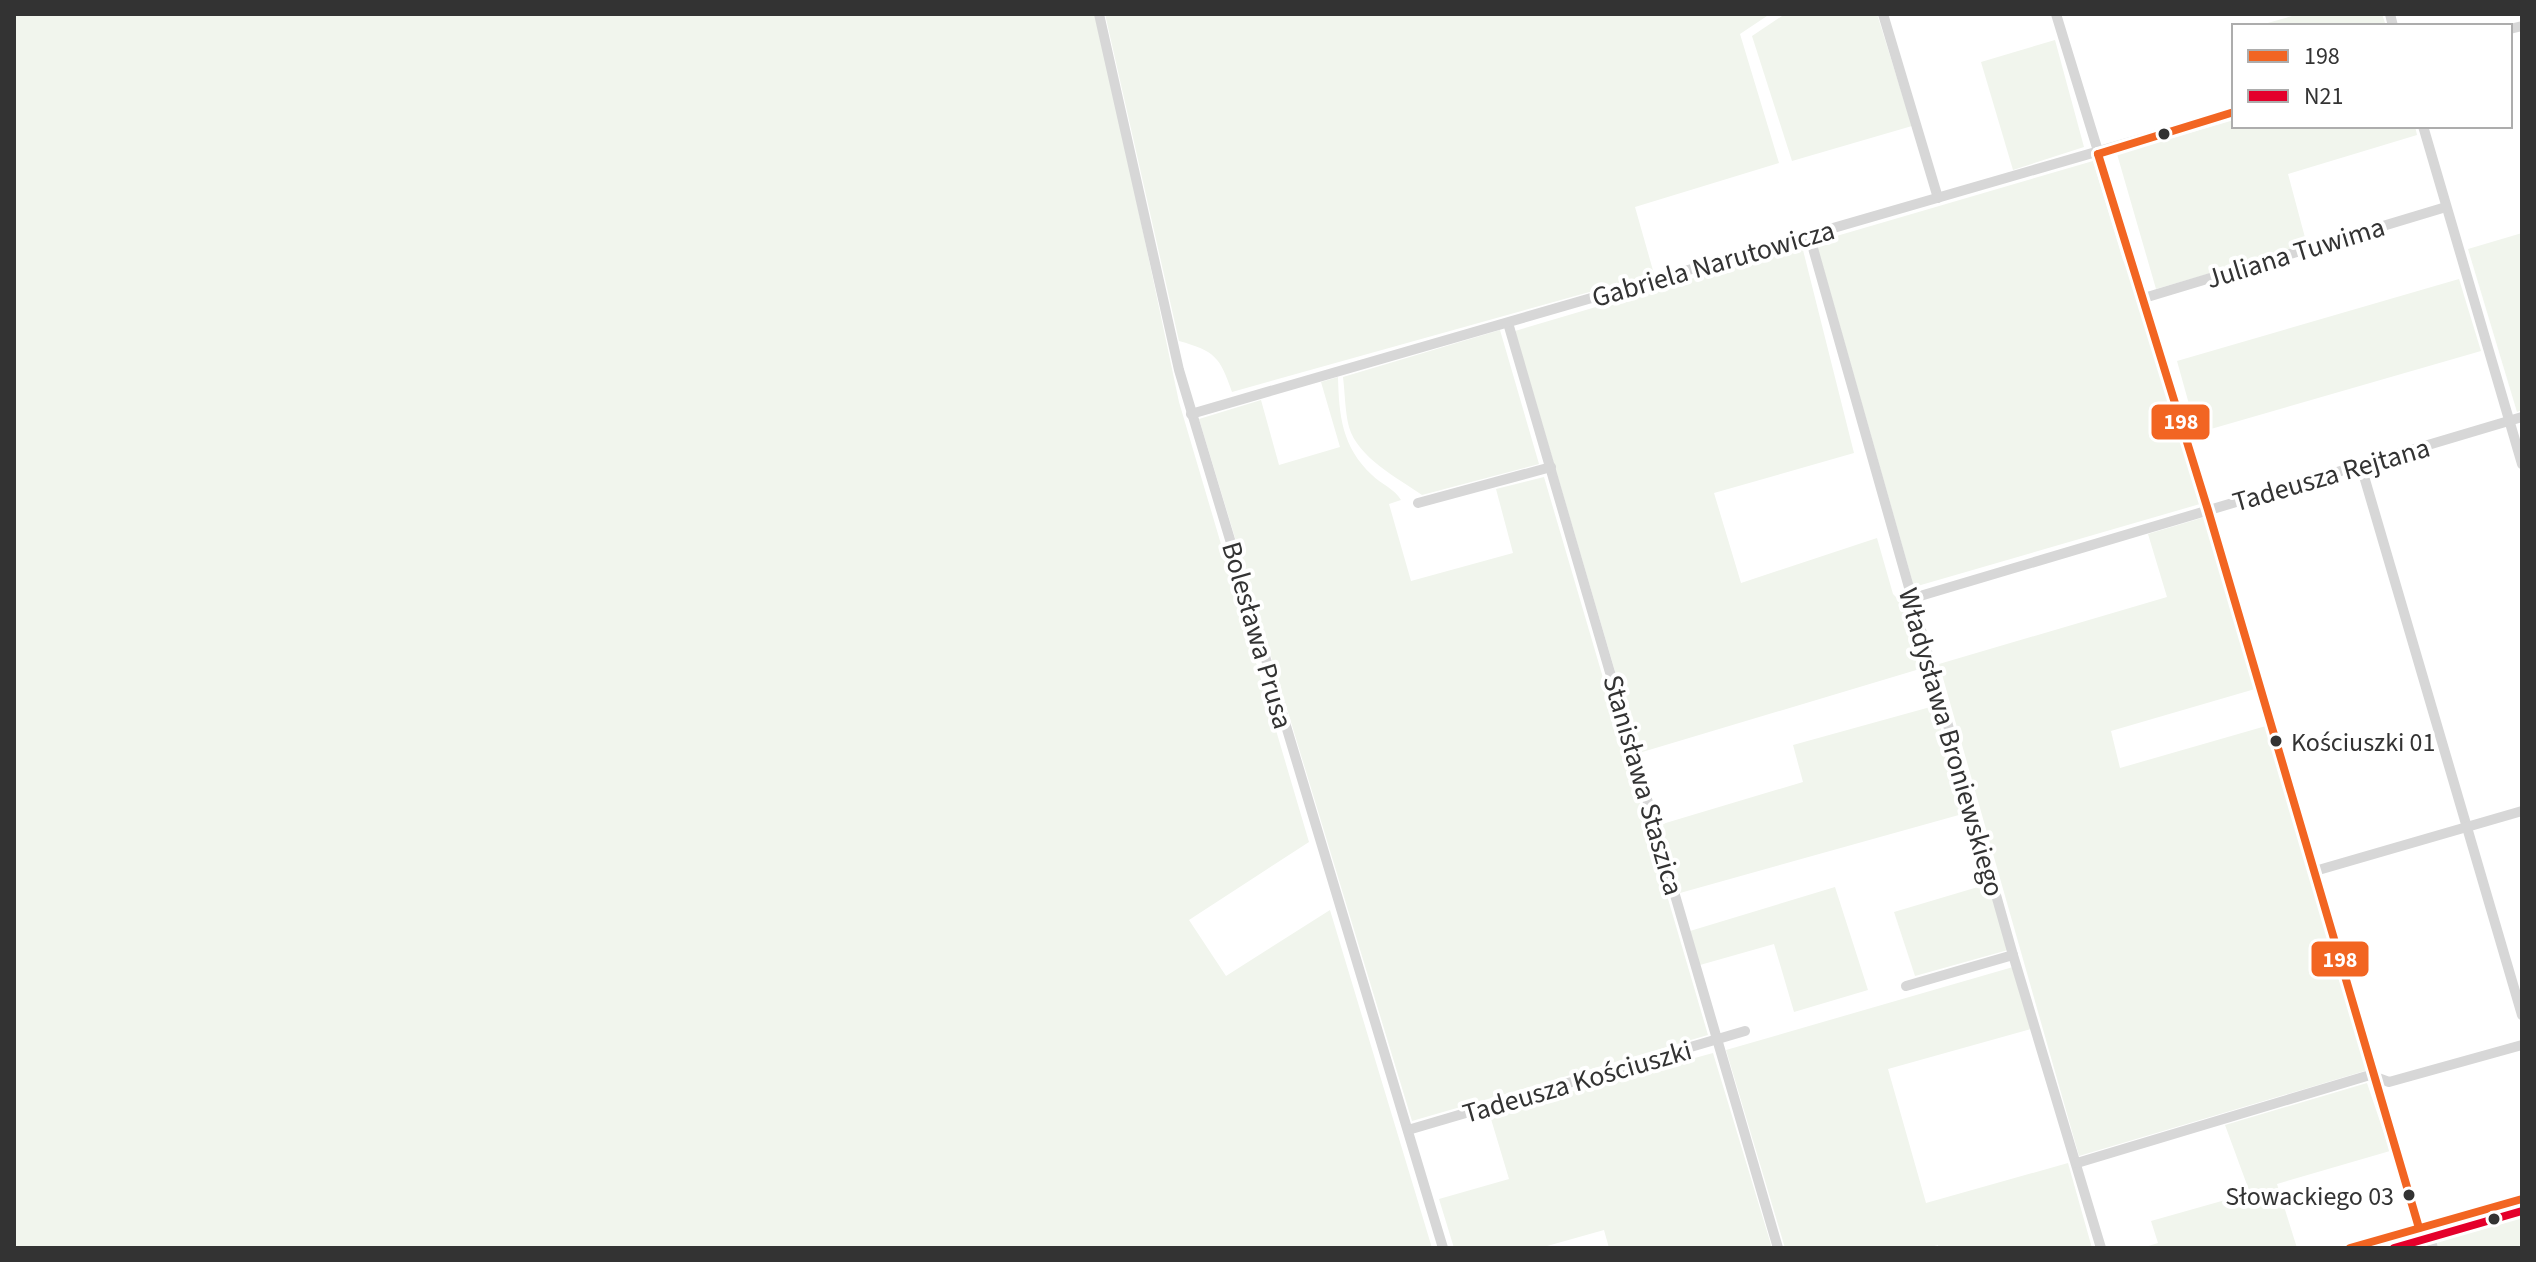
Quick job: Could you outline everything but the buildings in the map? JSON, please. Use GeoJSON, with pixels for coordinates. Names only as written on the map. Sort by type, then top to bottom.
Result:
{"type":"FeatureCollection","features":[{"type":"Feature","properties":{"kind":"street","name":"Bolesława Prusa"},"geometry":{"type":"LineString","coordinates":[[1099,14],[1150,228],[1164,309],[1191,414],[1443,1248]]}},
{"type":"Feature","properties":{"kind":"street"},"geometry":{"type":"LineString","coordinates":[[1883,14],[1938,198]]}},
{"type":"Feature","properties":{"kind":"street"},"geometry":{"type":"LineString","coordinates":[[2056,14],[2208,510],[2377,1080],[2423,1227],[2433,1248]]}},
{"type":"Feature","properties":{"kind":"street","name":"Gabriela Narutowicza"},"geometry":{"type":"LineString","coordinates":[[1191,414],[1809,234],[2098,154],[2232,113]]}},
{"type":"Feature","properties":{"kind":"street"},"geometry":{"type":"LineString","coordinates":[[2424,128],[2522,464]]}},
{"type":"Feature","properties":{"kind":"street","name":"Juliana Tuwima"},"geometry":{"type":"LineString","coordinates":[[2144,298],[2446,207]]}},
{"type":"Feature","properties":{"kind":"street","name":"Władysława Broniewskiego"},"geometry":{"type":"LineString","coordinates":[[1809,234],[1910,599],[2101,1248]]}},
{"type":"Feature","properties":{"kind":"street","name":"Stanisława Staszica"},"geometry":{"type":"LineString","coordinates":[[1508,323],[1778,1248]]}},
{"type":"Feature","properties":{"kind":"street","name":"Tadeusza Rejtana"},"geometry":{"type":"LineString","coordinates":[[1910,599],[2522,417]]}},
{"type":"Feature","properties":{"kind":"street"},"geometry":{"type":"LineString","coordinates":[[2361,466],[2522,1015]]}},
{"type":"Feature","properties":{"kind":"street"},"geometry":{"type":"LineString","coordinates":[[1418,503],[1551,467]]}},
{"type":"Feature","properties":{"kind":"street"},"geometry":{"type":"LineString","coordinates":[[2315,871],[2522,811]]}},
{"type":"Feature","properties":{"kind":"street"},"geometry":{"type":"LineString","coordinates":[[1906,986],[2013,955]]}},
{"type":"Feature","properties":{"kind":"street","name":"Tadeusza Kościuszki"},"geometry":{"type":"LineString","coordinates":[[1408,1130],[1745,1031]]}},
{"type":"Feature","properties":{"kind":"street"},"geometry":{"type":"LineString","coordinates":[[2077,1163],[2370,1075],[2389,1082],[2522,1045]]}},
{"type":"Feature","properties":{"kind":"street"},"geometry":{"type":"LineString","coordinates":[[2350,1248],[2522,1199]]}},
{"type":"Feature","properties":{"kind":"shaded area"},"geometry":{"type":"Polygon","coordinates":[[[14,14],[1097,14],[1179,402],[1309,842],[1189,920],[1226,976],[1330,910],[1432,1248],[14,1248],[14,14]]]}},
{"type":"Feature","properties":{"kind":"shaded area"},"geometry":{"type":"Polygon","coordinates":[[[1105,14],[1770,14],[1740,34],[1779,163],[1635,207],[1654,274],[1232,392],[1224,371],[1214,357],[1201,348],[1179,341],[1105,14]]]}},
{"type":"Feature","properties":{"kind":"shaded area"},"geometry":{"type":"Polygon","coordinates":[[[1785,14],[1877,14],[1912,126],[1792,161],[1752,36],[1785,14]]]}},
{"type":"Feature","properties":{"kind":"shaded area"},"geometry":{"type":"Polygon","coordinates":[[[2299,14],[2382,14],[2385,24],[2264,24],[2299,14]]]}},
{"type":"Feature","properties":{"kind":"shaded area"},"geometry":{"type":"Polygon","coordinates":[[[2055,40],[2084,147],[2013,170],[1981,62],[2055,40]]]}},
{"type":"Feature","properties":{"kind":"shaded area"},"geometry":{"type":"Polygon","coordinates":[[[2232,121],[2232,128],[2415,128],[2417,135],[2288,174],[2307,245],[2156,289],[2117,154],[2232,121]]]}},
{"type":"Feature","properties":{"kind":"shaded area"},"geometry":{"type":"Polygon","coordinates":[[[2093,161],[2123,260],[2138,292],[2200,504],[1914,587],[1816,242],[2093,161]]]}},
{"type":"Feature","properties":{"kind":"shaded area"},"geometry":{"type":"Polygon","coordinates":[[[2522,233],[2522,410],[2517,412],[2468,249],[2522,233]]]}},
{"type":"Feature","properties":{"kind":"shaded area"},"geometry":{"type":"Polygon","coordinates":[[[1802,246],[1854,453],[1714,493],[1741,583],[1877,538],[1893,594],[1907,608],[1923,668],[1639,753],[1515,331],[1802,246]]]}},
{"type":"Feature","properties":{"kind":"shaded area"},"geometry":{"type":"Polygon","coordinates":[[[2459,279],[2481,351],[2197,433],[2177,361],[2459,279]]]}},
{"type":"Feature","properties":{"kind":"shaded area"},"geometry":{"type":"Polygon","coordinates":[[[1500,330],[1539,464],[1422,495],[1370,458],[1354,438],[1349,427],[1343,377],[1500,330]]]}},
{"type":"Feature","properties":{"kind":"shaded area"},"geometry":{"type":"Polygon","coordinates":[[[1338,377],[1341,418],[1348,442],[1362,464],[1401,500],[1389,504],[1411,581],[1513,553],[1496,489],[1544,477],[1708,1035],[1412,1121],[1199,419],[1261,400],[1279,465],[1340,447],[1321,382],[1338,377]]]}},
{"type":"Feature","properties":{"kind":"shaded area"},"geometry":{"type":"Polygon","coordinates":[[[2205,517],[2255,689],[2111,731],[2120,768],[2266,726],[2368,1070],[2079,1156],[1939,664],[2167,597],[2148,534],[2205,517]]]}},
{"type":"Feature","properties":{"kind":"shaded area"},"geometry":{"type":"Polygon","coordinates":[[[1934,706],[1966,813],[1680,893],[1659,825],[1803,782],[1793,745],[1934,706]]]}},
{"type":"Feature","properties":{"kind":"shaded area"},"geometry":{"type":"Polygon","coordinates":[[[1988,884],[2008,950],[1915,976],[1894,912],[1988,884]]]}},
{"type":"Feature","properties":{"kind":"shaded area"},"geometry":{"type":"Polygon","coordinates":[[[1835,887],[1868,990],[1794,1012],[1774,944],[1700,965],[1690,931],[1835,887]]]}},
{"type":"Feature","properties":{"kind":"shaded area"},"geometry":{"type":"Polygon","coordinates":[[[2013,967],[2031,1029],[1888,1069],[1926,1203],[2068,1163],[2092,1248],[1939,1248],[1938,1245],[1927,1248],[1785,1248],[1726,1050],[2013,967]]]}},
{"type":"Feature","properties":{"kind":"shaded area"},"geometry":{"type":"Polygon","coordinates":[[[1713,1053],[1772,1248],[1609,1248],[1604,1230],[1540,1248],[1454,1248],[1439,1199],[1509,1179],[1488,1109],[1561,1088],[1563,1094],[1713,1053]]]}},
{"type":"Feature","properties":{"kind":"shaded area"},"geometry":{"type":"Polygon","coordinates":[[[2367,1083],[2390,1151],[2277,1184],[2297,1248],[2142,1248],[2158,1243],[2151,1221],[2250,1193],[2225,1125],[2367,1083]]]}},
{"type":"Feature","properties":{"kind":"shaded area"},"geometry":{"type":"Polygon","coordinates":[[[2522,1208],[2522,1248],[2438,1248],[2434,1234],[2522,1208]]]}},
{"type":"Feature","properties":{"kind":"transit line","name":"198"},"geometry":{"type":"LineString","coordinates":[[2098,154],[2232,113]]}},
{"type":"Feature","properties":{"kind":"transit line","name":"198"},"geometry":{"type":"LineString","coordinates":[[2098,154],[2208,510],[2419,1228]]}},
{"type":"Feature","properties":{"kind":"transit line","name":"198"},"geometry":{"type":"LineString","coordinates":[[2350,1248],[2522,1199]]}},
{"type":"Feature","properties":{"kind":"transit line","name":"N21"},"geometry":{"type":"LineString","coordinates":[[2394,1248],[2522,1211]]}},
{"type":"Feature","properties":{"kind":"place","name":"Kościuszki 01"},"geometry":{"type":"Point","coordinates":[2276,741]}},
{"type":"Feature","properties":{"kind":"place","name":"Słowackiego 03"},"geometry":{"type":"Point","coordinates":[2409,1195]}}]}
